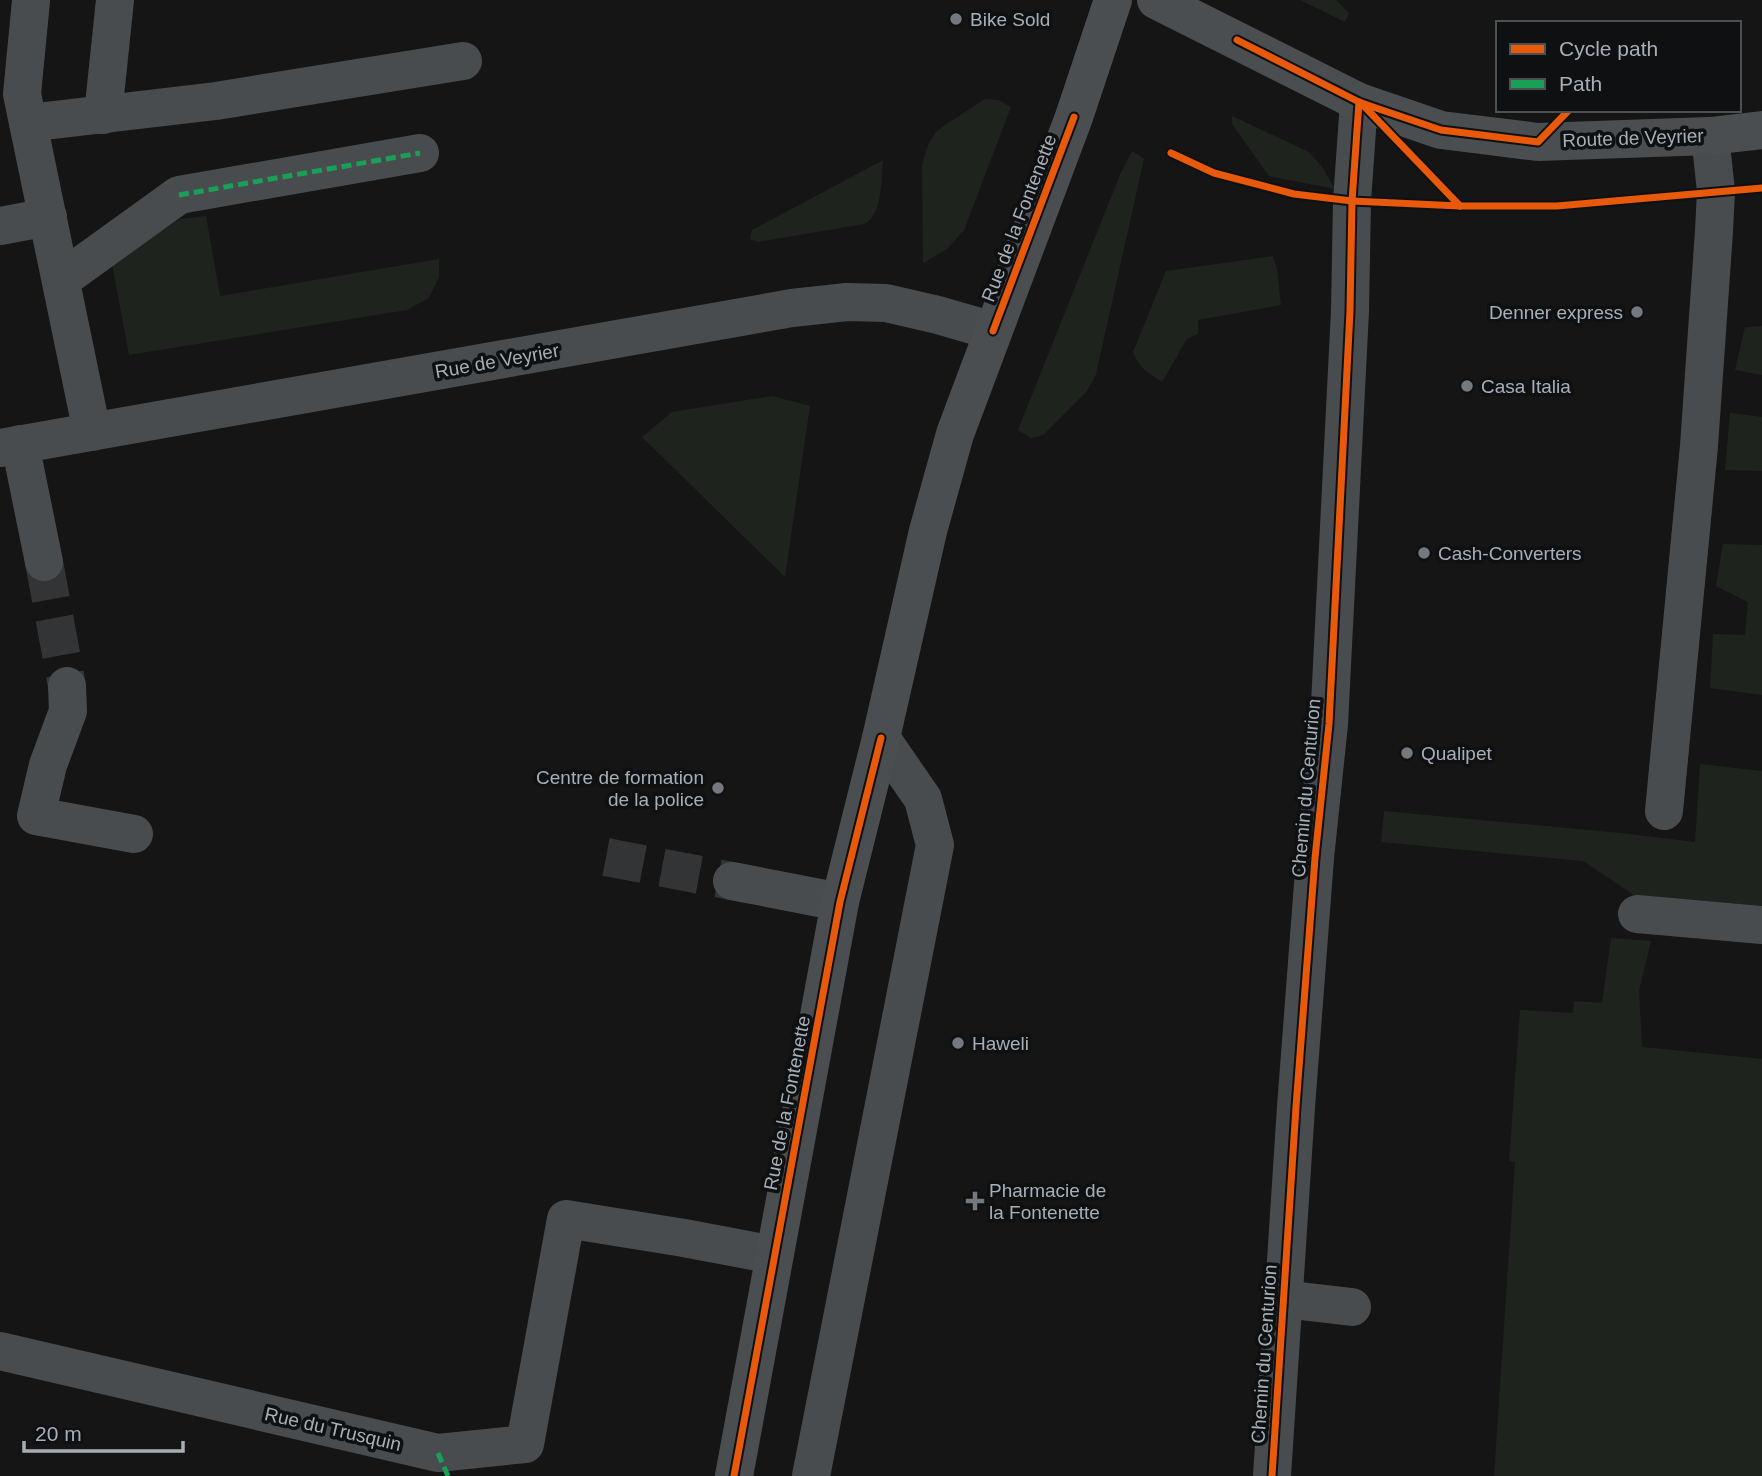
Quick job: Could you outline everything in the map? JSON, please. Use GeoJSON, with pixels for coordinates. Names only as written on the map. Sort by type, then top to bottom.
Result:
{"type":"FeatureCollection","features":[{"type":"Feature","properties":{"kind":"main road","name":"Rue de la Fontenette"},"geometry":{"type":"LineString","coordinates":[[734,1476],[839,902],[881,738],[928,531],[955,434],[1074,117],[1114,0]]}},
{"type":"Feature","properties":{"kind":"main road","name":"Route de Veyrier"},"geometry":{"type":"LineString","coordinates":[[1156,0],[1359,102],[1441,130],[1538,142],[1710,136],[1762,130]]}},
{"type":"Feature","properties":{"kind":"street"},"geometry":{"type":"LineString","coordinates":[[103,115],[115,0]]}},
{"type":"Feature","properties":{"kind":"street"},"geometry":{"type":"LineString","coordinates":[[31,1],[22,94],[92,432]]}},
{"type":"Feature","properties":{"kind":"street"},"geometry":{"type":"LineString","coordinates":[[28,123],[216,101],[463,61]]}},
{"type":"Feature","properties":{"kind":"street","name":"Chemin du Centurion"},"geometry":{"type":"LineString","coordinates":[[1272,1476],[1295,1121],[1315,858],[1329,724],[1350,311],[1352,201],[1359,102]]}},
{"type":"Feature","properties":{"kind":"street"},"geometry":{"type":"LineString","coordinates":[[1664,811],[1699,446],[1713,245],[1716,191],[1710,136]]}},
{"type":"Feature","properties":{"kind":"street"},"geometry":{"type":"LineString","coordinates":[[61,280],[179,195],[420,153]]}},
{"type":"Feature","properties":{"kind":"street"},"geometry":{"type":"LineString","coordinates":[[0,226],[48,217]]}},
{"type":"Feature","properties":{"kind":"street","name":"Rue de Veyrier"},"geometry":{"type":"LineString","coordinates":[[10,446],[826,304],[886,303],[993,331]]}},
{"type":"Feature","properties":{"kind":"street"},"geometry":{"type":"LineString","coordinates":[[10,446],[44,562]]}},
{"type":"Feature","properties":{"kind":"street"},"geometry":{"type":"LineString","coordinates":[[67,686],[68,711],[38,764],[36,816],[134,834]]}},
{"type":"Feature","properties":{"kind":"street"},"geometry":{"type":"LineString","coordinates":[[811,1476],[935,845],[923,799],[881,738]]}},
{"type":"Feature","properties":{"kind":"street"},"geometry":{"type":"LineString","coordinates":[[732,881],[839,902]]}},
{"type":"Feature","properties":{"kind":"street"},"geometry":{"type":"LineString","coordinates":[[1637,914],[1762,925]]}},
{"type":"Feature","properties":{"kind":"street","name":"Rue du Trusquin"},"geometry":{"type":"LineString","coordinates":[[0,1351],[443,1464],[525,1444],[566,1219],[774,1255]]}},
{"type":"Feature","properties":{"kind":"street"},"geometry":{"type":"LineString","coordinates":[[1283,1299],[1352,1307]]}},
{"type":"Feature","properties":{"kind":"shaded area"},"geometry":{"type":"Polygon","coordinates":[[[1300,0],[1336,0],[1349,13],[1345,22],[1300,0]]]}},
{"type":"Feature","properties":{"kind":"shaded area"},"geometry":{"type":"Polygon","coordinates":[[[985,99],[998,100],[1011,107],[964,230],[947,249],[923,263],[922,165],[927,147],[935,133],[985,99]]]}},
{"type":"Feature","properties":{"kind":"shaded area"},"geometry":{"type":"Polygon","coordinates":[[[1232,116],[1309,152],[1335,189],[1269,176],[1232,124],[1232,116]]]}},
{"type":"Feature","properties":{"kind":"shaded area"},"geometry":{"type":"Polygon","coordinates":[[[1132,151],[1144,159],[1096,374],[1087,391],[1043,435],[1031,438],[1018,430],[1132,151]]]}},
{"type":"Feature","properties":{"kind":"shaded area"},"geometry":{"type":"Polygon","coordinates":[[[883,160],[878,205],[875,213],[864,224],[758,242],[750,239],[752,230],[883,160]]]}},
{"type":"Feature","properties":{"kind":"shaded area"},"geometry":{"type":"Polygon","coordinates":[[[206,216],[220,296],[439,259],[439,277],[429,298],[407,310],[129,355],[112,264],[180,219],[206,216]]]}},
{"type":"Feature","properties":{"kind":"shaded area"},"geometry":{"type":"Polygon","coordinates":[[[1273,256],[1281,305],[1198,320],[1198,334],[1187,339],[1162,382],[1141,366],[1133,352],[1166,271],[1273,256]]]}},
{"type":"Feature","properties":{"kind":"shaded area"},"geometry":{"type":"Polygon","coordinates":[[[1762,326],[1762,375],[1735,370],[1745,327],[1762,326]]]}},
{"type":"Feature","properties":{"kind":"shaded area"},"geometry":{"type":"Polygon","coordinates":[[[772,396],[810,406],[785,577],[642,437],[672,412],[772,396]]]}},
{"type":"Feature","properties":{"kind":"shaded area"},"geometry":{"type":"Polygon","coordinates":[[[1730,413],[1762,417],[1762,471],[1725,470],[1730,413]]]}},
{"type":"Feature","properties":{"kind":"shaded area"},"geometry":{"type":"Polygon","coordinates":[[[1723,544],[1762,545],[1762,695],[1710,688],[1713,634],[1745,635],[1748,602],[1716,586],[1723,544]]]}},
{"type":"Feature","properties":{"kind":"shaded area"},"geometry":{"type":"Polygon","coordinates":[[[1700,764],[1762,771],[1762,906],[1634,895],[1583,861],[1381,842],[1384,811],[1695,842],[1700,764]]]}},
{"type":"Feature","properties":{"kind":"shaded area"},"geometry":{"type":"Polygon","coordinates":[[[1611,938],[1651,941],[1639,991],[1642,1047],[1762,1059],[1762,1476],[1494,1476],[1515,1162],[1509,1161],[1520,1010],[1573,1013],[1574,1001],[1602,1003],[1611,938]]]}},
{"type":"Feature","properties":{"kind":"tunnel"},"geometry":{"type":"LineString","coordinates":[[44,562],[67,686]]}},
{"type":"Feature","properties":{"kind":"tunnel"},"geometry":{"type":"LineString","coordinates":[[606,857],[732,881]]}},
{"type":"Feature","properties":{"kind":"marked path"},"geometry":{"type":"LineString","coordinates":[[179,195],[420,153]]}},
{"type":"Feature","properties":{"kind":"marked path"},"geometry":{"type":"LineString","coordinates":[[438,1453],[448,1476]]}},
{"type":"Feature","properties":{"kind":"cycle path"},"geometry":{"type":"LineString","coordinates":[[1237,40],[1359,102],[1441,130],[1538,142],[1567,112]]}},
{"type":"Feature","properties":{"kind":"cycle path"},"geometry":{"type":"LineString","coordinates":[[1272,1476],[1296,1107],[1315,858],[1329,724],[1350,311],[1352,201],[1359,102]]}},
{"type":"Feature","properties":{"kind":"cycle path"},"geometry":{"type":"LineString","coordinates":[[1362,104],[1460,206]]}},
{"type":"Feature","properties":{"kind":"cycle path"},"geometry":{"type":"LineString","coordinates":[[993,331],[1074,117]]}},
{"type":"Feature","properties":{"kind":"cycle path"},"geometry":{"type":"LineString","coordinates":[[1171,153],[1214,173],[1294,194],[1352,201],[1460,206],[1557,206],[1762,188]]}},
{"type":"Feature","properties":{"kind":"cycle path"},"geometry":{"type":"LineString","coordinates":[[734,1476],[840,902],[881,738]]}},
{"type":"Feature","properties":{"kind":"place","name":"Bike Sold"},"geometry":{"type":"Point","coordinates":[956,19]}},
{"type":"Feature","properties":{"kind":"place","name":"Denner express"},"geometry":{"type":"Point","coordinates":[1637,312]}},
{"type":"Feature","properties":{"kind":"place","name":"Casa Italia"},"geometry":{"type":"Point","coordinates":[1467,386]}},
{"type":"Feature","properties":{"kind":"place","name":"Cash-Converters"},"geometry":{"type":"Point","coordinates":[1424,553]}},
{"type":"Feature","properties":{"kind":"place","name":"Qualipet"},"geometry":{"type":"Point","coordinates":[1407,753]}},
{"type":"Feature","properties":{"kind":"place","name":"Centre de formation de la police"},"geometry":{"type":"Point","coordinates":[718,788]}},
{"type":"Feature","properties":{"kind":"place","name":"Haweli"},"geometry":{"type":"Point","coordinates":[958,1043]}},
{"type":"Feature","properties":{"kind":"place","name":"Pharmacie de la Fontenette"},"geometry":{"type":"Point","coordinates":[975,1201]}}]}
